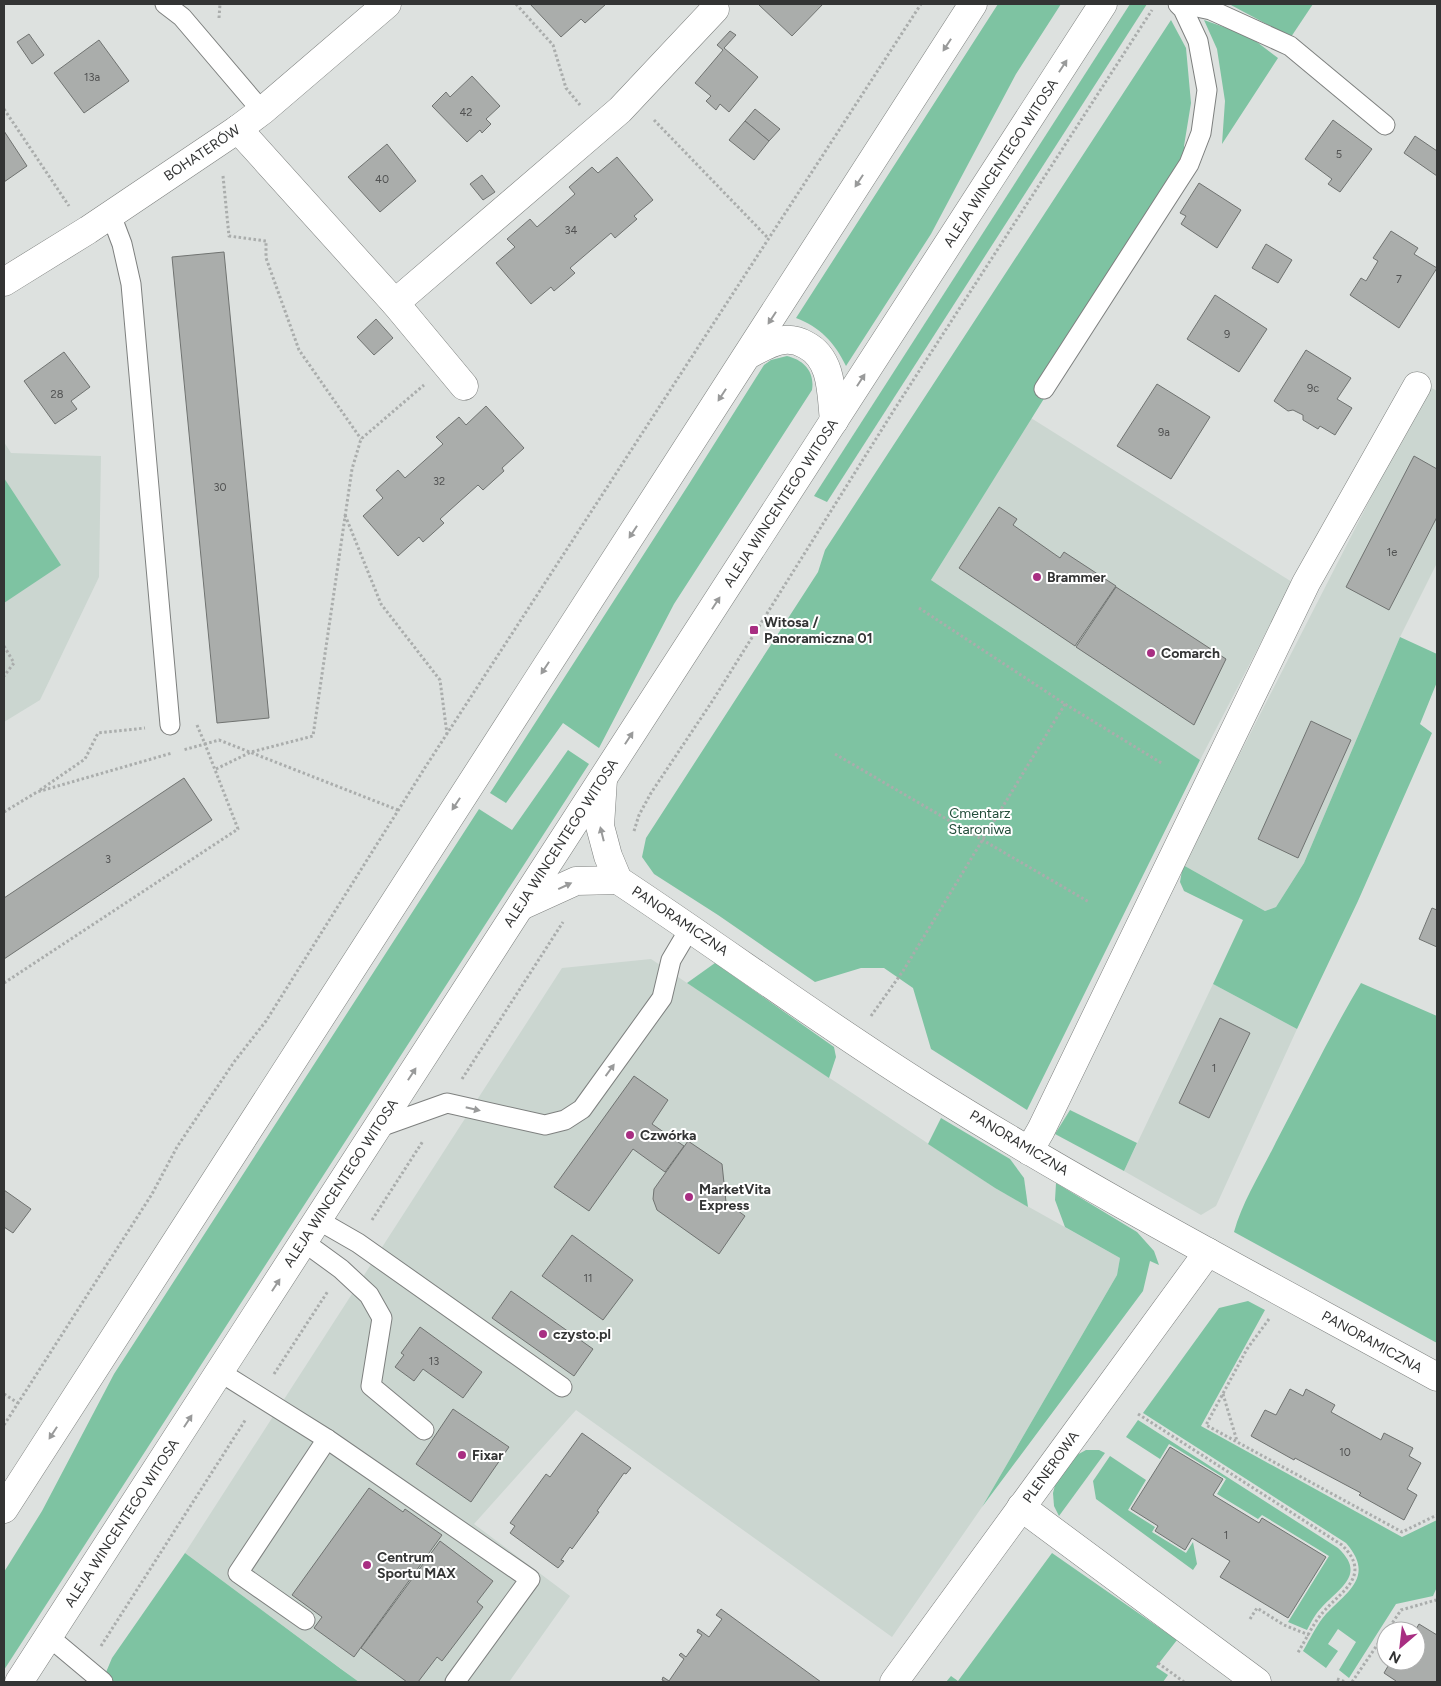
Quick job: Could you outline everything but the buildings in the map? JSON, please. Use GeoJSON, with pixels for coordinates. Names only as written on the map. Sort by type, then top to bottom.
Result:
{"type":"FeatureCollection","features":[{"type":"Feature","properties":{"kind":"street","name":"BOHATERÓW"},"geometry":{"type":"LineString","coordinates":[[4,282],[111,214],[262,111],[387,4]]}},
{"type":"Feature","properties":{"kind":"street"},"geometry":{"type":"LineString","coordinates":[[4,1509],[973,4]]}},
{"type":"Feature","properties":{"kind":"street","name":"ALEJA WINCENTEGO WITOSA"},"geometry":{"type":"LineString","coordinates":[[19,1682],[1103,4]]}},
{"type":"Feature","properties":{"kind":"street"},"geometry":{"type":"LineString","coordinates":[[395,303],[599,128],[632,97],[715,9]]}},
{"type":"Feature","properties":{"kind":"street"},"geometry":{"type":"LineString","coordinates":[[238,128],[395,303],[464,386]]}},
{"type":"Feature","properties":{"kind":"street"},"geometry":{"type":"LineString","coordinates":[[748,354],[783,340],[797,340],[812,348],[823,360],[830,377],[834,421]]}},
{"type":"Feature","properties":{"kind":"street"},"geometry":{"type":"LineString","coordinates":[[1029,1151],[1041,1130],[1306,583],[1417,386]]}},
{"type":"Feature","properties":{"kind":"street","name":"PANORAMICZNA"},"geometry":{"type":"LineString","coordinates":[[603,779],[600,826],[608,856],[618,880],[855,1042],[1029,1151],[1437,1378]]}},
{"type":"Feature","properties":{"kind":"street","name":"PANORAMICZNA"},"geometry":{"type":"LineString","coordinates":[[520,906],[576,881],[618,880]]}},
{"type":"Feature","properties":{"kind":"street","name":"PLENEROWA"},"geometry":{"type":"LineString","coordinates":[[894,1682],[1208,1252]]}},
{"type":"Feature","properties":{"kind":"street"},"geometry":{"type":"LineString","coordinates":[[1021,1508],[1257,1682]]}},
{"type":"Feature","properties":{"kind":"lane"},"geometry":{"type":"LineString","coordinates":[[164,4],[182,17],[262,111]]}},
{"type":"Feature","properties":{"kind":"lane"},"geometry":{"type":"LineString","coordinates":[[1044,389],[1189,164],[1201,133],[1208,90],[1198,41],[1183,9],[1178,4]]}},
{"type":"Feature","properties":{"kind":"lane"},"geometry":{"type":"LineString","coordinates":[[1183,4],[1211,10],[1290,46],[1385,125]]}},
{"type":"Feature","properties":{"kind":"lane"},"geometry":{"type":"LineString","coordinates":[[111,214],[122,244],[131,284],[170,725]]}},
{"type":"Feature","properties":{"kind":"lane"},"geometry":{"type":"LineString","coordinates":[[377,1128],[447,1103],[545,1125],[565,1120],[582,1109],[662,998],[671,960],[690,928]]}},
{"type":"Feature","properties":{"kind":"lane"},"geometry":{"type":"LineString","coordinates":[[311,1231],[358,1243],[562,1387]]}},
{"type":"Feature","properties":{"kind":"lane"},"geometry":{"type":"LineString","coordinates":[[311,1231],[341,1269],[369,1295],[382,1318],[371,1386],[424,1430]]}},
{"type":"Feature","properties":{"kind":"lane"},"geometry":{"type":"LineString","coordinates":[[220,1372],[327,1439],[530,1579],[455,1682]]}},
{"type":"Feature","properties":{"kind":"lane"},"geometry":{"type":"LineString","coordinates":[[305,1620],[238,1573],[327,1439]]}},
{"type":"Feature","properties":{"kind":"lane"},"geometry":{"type":"LineString","coordinates":[[48,1636],[103,1682]]}},
{"type":"Feature","properties":{"kind":"path"},"geometry":{"type":"LineString","coordinates":[[516,4],[553,45],[566,88],[599,128]]}},
{"type":"Feature","properties":{"kind":"path"},"geometry":{"type":"LineString","coordinates":[[4,1425],[152,1194],[177,1147],[234,1062],[266,1021],[398,810],[921,4]]}},
{"type":"Feature","properties":{"kind":"path"},"geometry":{"type":"LineString","coordinates":[[632,97],[768,238]]}},
{"type":"Feature","properties":{"kind":"path"},"geometry":{"type":"LineString","coordinates":[[4,109],[72,211]]}},
{"type":"Feature","properties":{"kind":"path"},"geometry":{"type":"LineString","coordinates":[[223,173],[229,236],[266,241],[266,258],[299,350],[361,439]]}},
{"type":"Feature","properties":{"kind":"path"},"geometry":{"type":"LineString","coordinates":[[216,768],[250,752],[313,736],[352,469],[361,439],[447,365]]}},
{"type":"Feature","properties":{"kind":"path"},"geometry":{"type":"LineString","coordinates":[[345,515],[381,604],[440,680],[447,734]]}},
{"type":"Feature","properties":{"kind":"path"},"geometry":{"type":"LineString","coordinates":[[919,608],[1065,704],[1163,764]]}},
{"type":"Feature","properties":{"kind":"path"},"geometry":{"type":"LineString","coordinates":[[4,646],[14,663],[4,676]]}},
{"type":"Feature","properties":{"kind":"path"},"geometry":{"type":"LineString","coordinates":[[855,1042],[903,971],[1065,704]]}},
{"type":"Feature","properties":{"kind":"path"},"geometry":{"type":"LineString","coordinates":[[4,812],[85,759],[98,733],[197,723],[238,829],[4,983]]}},
{"type":"Feature","properties":{"kind":"path"},"geometry":{"type":"LineString","coordinates":[[37,792],[219,740],[398,810]]}},
{"type":"Feature","properties":{"kind":"path"},"geometry":{"type":"LineString","coordinates":[[835,754],[1089,902]]}},
{"type":"Feature","properties":{"kind":"path"},"geometry":{"type":"LineString","coordinates":[[1272,1312],[1265,1326],[1247,1350],[1206,1425],[1402,1532],[1437,1515]]}},
{"type":"Feature","properties":{"kind":"path"},"geometry":{"type":"LineString","coordinates":[[1223,1393],[1237,1442]]}},
{"type":"Feature","properties":{"kind":"path"},"geometry":{"type":"LineString","coordinates":[[4,1394],[18,1403]]}},
{"type":"Feature","properties":{"kind":"path"},"geometry":{"type":"LineString","coordinates":[[1138,1414],[1342,1545],[1349,1552],[1355,1571],[1353,1580],[1346,1590],[1323,1612],[1297,1654]]}},
{"type":"Feature","properties":{"kind":"path"},"geometry":{"type":"LineString","coordinates":[[1394,1621],[1401,1610],[1436,1600],[1437,1597]]}},
{"type":"Feature","properties":{"kind":"path"},"geometry":{"type":"LineString","coordinates":[[1250,1619],[1257,1608],[1284,1626],[1309,1635]]}},
{"type":"Feature","properties":{"kind":"path"},"geometry":{"type":"LineString","coordinates":[[1352,1682],[1376,1647]]}},
{"type":"Feature","properties":{"kind":"path"},"geometry":{"type":"LineString","coordinates":[[1158,1663],[1184,1682]]}},
{"type":"Feature","properties":{"kind":"path"},"geometry":{"type":"LineString","coordinates":[[1337,1679],[1346,1682]]}},
{"type":"Feature","properties":{"kind":"shaded area"},"geometry":{"type":"Polygon","coordinates":[[[1428,386],[1437,391],[1437,563],[1400,637],[1304,863],[1276,907],[1265,911],[1183,865],[1428,386]]]}},
{"type":"Feature","properties":{"kind":"shaded area"},"geometry":{"type":"Polygon","coordinates":[[[1031,418],[1292,582],[1200,760],[931,580],[1031,418]]]}},
{"type":"Feature","properties":{"kind":"shaded area"},"geometry":{"type":"Polygon","coordinates":[[[4,442],[11,453],[101,456],[99,577],[40,700],[4,722],[4,442]]]}},
{"type":"Feature","properties":{"kind":"shaded area"},"geometry":{"type":"Polygon","coordinates":[[[651,959],[995,1188],[1120,1258],[1117,1275],[982,1507],[892,1637],[576,1410],[474,1524],[570,1596],[509,1682],[359,1682],[185,1553],[562,968],[651,959]]]}},
{"type":"Feature","properties":{"kind":"shaded area"},"geometry":{"type":"Polygon","coordinates":[[[1213,984],[1297,1029],[1216,1206],[1201,1215],[1124,1171],[1213,984]]]}},
{"type":"Feature","properties":{"kind":"green space"},"geometry":{"type":"Polygon","coordinates":[[[998,4],[1061,4],[1016,74],[931,234],[846,366],[837,350],[826,337],[812,326],[796,318],[998,4]]]}},
{"type":"Feature","properties":{"kind":"green space"},"geometry":{"type":"Polygon","coordinates":[[[1130,4],[1147,4],[827,502],[814,496],[1130,4]]]}},
{"type":"Feature","properties":{"kind":"green space"},"geometry":{"type":"Polygon","coordinates":[[[1229,4],[1313,4],[1291,37],[1229,4]]]}},
{"type":"Feature","properties":{"kind":"green space","name":"Cmentarz Staroniwa"},"geometry":{"type":"Polygon","coordinates":[[[1171,20],[1186,48],[1191,103],[1184,146],[1192,161],[931,580],[1200,760],[1027,1110],[931,1049],[913,988],[884,968],[861,968],[815,982],[718,915],[654,874],[642,857],[646,838],[818,572],[825,550],[1171,20]]]}},
{"type":"Feature","properties":{"kind":"green space"},"geometry":{"type":"Polygon","coordinates":[[[1204,20],[1249,36],[1278,58],[1222,144],[1225,101],[1217,49],[1204,20]]]}},
{"type":"Feature","properties":{"kind":"green space"},"geometry":{"type":"Polygon","coordinates":[[[787,356],[799,360],[810,372],[812,390],[674,604],[599,748],[563,723],[506,803],[490,793],[764,365],[771,360],[787,356]]]}},
{"type":"Feature","properties":{"kind":"green space"},"geometry":{"type":"Polygon","coordinates":[[[4,478],[61,565],[4,603],[4,478]]]}},
{"type":"Feature","properties":{"kind":"green space"},"geometry":{"type":"Polygon","coordinates":[[[1400,637],[1437,654],[1437,682],[1420,724],[1432,733],[1358,901],[1297,1029],[1213,984],[1243,920],[1184,891],[1180,882],[1183,865],[1265,911],[1276,907],[1304,863],[1400,637]]]}},
{"type":"Feature","properties":{"kind":"green space"},"geometry":{"type":"Polygon","coordinates":[[[568,750],[589,764],[4,1670],[4,1572],[42,1511],[114,1374],[479,809],[512,830],[568,750]]]}},
{"type":"Feature","properties":{"kind":"green space"},"geometry":{"type":"Polygon","coordinates":[[[715,963],[834,1047],[836,1057],[829,1078],[687,983],[715,963]]]}},
{"type":"Feature","properties":{"kind":"green space"},"geometry":{"type":"Polygon","coordinates":[[[1361,983],[1437,1016],[1437,1343],[1234,1232],[1242,1209],[1253,1187],[1328,1042],[1361,983]]]}},
{"type":"Feature","properties":{"kind":"green space"},"geometry":{"type":"Polygon","coordinates":[[[1070,1110],[1137,1143],[1124,1171],[1055,1134],[1070,1110]]]}},
{"type":"Feature","properties":{"kind":"green space"},"geometry":{"type":"Polygon","coordinates":[[[941,1118],[1010,1159],[1024,1178],[1028,1207],[995,1188],[928,1144],[941,1118]]]}},
{"type":"Feature","properties":{"kind":"green space"},"geometry":{"type":"Polygon","coordinates":[[[1056,1183],[1137,1232],[1154,1251],[1159,1265],[1150,1261],[1143,1291],[982,1507],[1117,1275],[1120,1258],[1065,1227],[1055,1200],[1056,1183]]]}},
{"type":"Feature","properties":{"kind":"green space"},"geometry":{"type":"Polygon","coordinates":[[[1248,1301],[1265,1310],[1201,1426],[1402,1537],[1437,1520],[1437,1587],[1433,1596],[1396,1604],[1385,1621],[1376,1621],[1376,1635],[1349,1678],[1339,1670],[1356,1642],[1338,1629],[1328,1644],[1338,1651],[1326,1668],[1303,1651],[1326,1614],[1350,1590],[1355,1582],[1358,1574],[1358,1565],[1346,1543],[1143,1413],[1219,1308],[1248,1301]]]}},
{"type":"Feature","properties":{"kind":"green space"},"geometry":{"type":"Polygon","coordinates":[[[1138,1420],[1338,1548],[1346,1557],[1350,1565],[1348,1580],[1320,1609],[1307,1630],[1288,1622],[1329,1556],[1262,1515],[1258,1519],[1217,1494],[1226,1479],[1169,1444],[1160,1459],[1126,1437],[1138,1420]]]}},
{"type":"Feature","properties":{"kind":"green space"},"geometry":{"type":"Polygon","coordinates":[[[1086,1450],[1099,1450],[1105,1453],[1059,1516],[1054,1506],[1053,1493],[1055,1485],[1075,1456],[1086,1450]]]}},
{"type":"Feature","properties":{"kind":"green space"},"geometry":{"type":"Polygon","coordinates":[[[1110,1456],[1146,1480],[1128,1510],[1155,1527],[1152,1532],[1186,1553],[1193,1542],[1197,1564],[1193,1570],[1096,1499],[1093,1481],[1110,1456]]]}},
{"type":"Feature","properties":{"kind":"green space"},"geometry":{"type":"Polygon","coordinates":[[[185,1553],[359,1682],[110,1682],[104,1677],[112,1658],[185,1553]]]}},
{"type":"Feature","properties":{"kind":"green space"},"geometry":{"type":"Polygon","coordinates":[[[1052,1553],[1177,1640],[1156,1667],[1168,1675],[1163,1682],[946,1682],[951,1676],[958,1681],[1052,1553]]]}},
{"type":"Feature","properties":{"kind":"place","name":"Brammer"},"geometry":{"type":"Point","coordinates":[1037,577]}},
{"type":"Feature","properties":{"kind":"place","name":"Witosa / Panoramiczna 01"},"geometry":{"type":"Point","coordinates":[754,630]}},
{"type":"Feature","properties":{"kind":"place","name":"Comarch"},"geometry":{"type":"Point","coordinates":[1151,653]}},
{"type":"Feature","properties":{"kind":"place","name":"Czwórka"},"geometry":{"type":"Point","coordinates":[630,1135]}},
{"type":"Feature","properties":{"kind":"place","name":"MarketVita Express"},"geometry":{"type":"Point","coordinates":[689,1197]}},
{"type":"Feature","properties":{"kind":"place","name":"czysto.pl"},"geometry":{"type":"Point","coordinates":[543,1334]}},
{"type":"Feature","properties":{"kind":"place","name":"Fixar"},"geometry":{"type":"Point","coordinates":[462,1455]}},
{"type":"Feature","properties":{"kind":"place","name":"Centrum Sportu MAX"},"geometry":{"type":"Point","coordinates":[367,1565]}}]}
